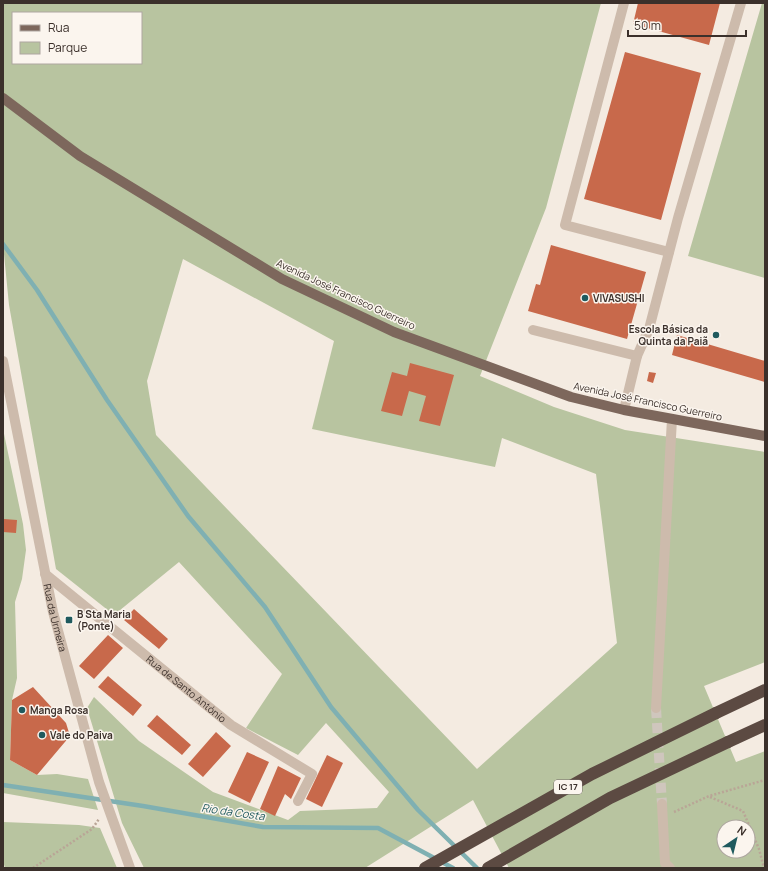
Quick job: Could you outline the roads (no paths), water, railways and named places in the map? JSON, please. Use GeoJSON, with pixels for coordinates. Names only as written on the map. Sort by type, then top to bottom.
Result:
{"type":"FeatureCollection","features":[{"type":"Feature","properties":{"kind":"highway","name":"IC 17"},"geometry":{"type":"LineString","coordinates":[[425,868],[592,774],[765,690]]}},
{"type":"Feature","properties":{"kind":"highway"},"geometry":{"type":"LineString","coordinates":[[488,868],[610,798],[765,725]]}},
{"type":"Feature","properties":{"kind":"main road","name":"Avenida José Francisco Guerreiro"},"geometry":{"type":"LineString","coordinates":[[3,98],[80,156],[282,279],[394,332],[572,397],[624,410],[765,436]]}},
{"type":"Feature","properties":{"kind":"street"},"geometry":{"type":"LineString","coordinates":[[624,3],[565,225],[669,252]]}},
{"type":"Feature","properties":{"kind":"street"},"geometry":{"type":"LineString","coordinates":[[624,410],[638,356],[649,329],[669,252],[741,3]]}},
{"type":"Feature","properties":{"kind":"street"},"geometry":{"type":"LineString","coordinates":[[533,330],[638,356]]}},
{"type":"Feature","properties":{"kind":"street","name":"Rua da Urmeira"},"geometry":{"type":"LineString","coordinates":[[3,361],[53,612],[99,782],[130,868]]}},
{"type":"Feature","properties":{"kind":"street"},"geometry":{"type":"LineString","coordinates":[[656,708],[672,419]]}},
{"type":"Feature","properties":{"kind":"street","name":"Rua de Santo António"},"geometry":{"type":"LineString","coordinates":[[45,574],[231,725],[312,774],[298,801]]}},
{"type":"Feature","properties":{"kind":"street"},"geometry":{"type":"LineString","coordinates":[[662,804],[665,863],[670,868]]}},
{"type":"Feature","properties":{"kind":"waterway"},"geometry":{"type":"LineString","coordinates":[[3,244],[37,290],[107,400],[188,516],[265,607],[331,707],[418,810],[477,868]]}},
{"type":"Feature","properties":{"kind":"waterway","name":"Rio da Costa"},"geometry":{"type":"LineString","coordinates":[[3,785],[143,806],[263,827],[378,828],[453,868]]}},
{"type":"Feature","properties":{"kind":"tunnel"},"geometry":{"type":"LineString","coordinates":[[656,708],[662,804]]}},
{"type":"Feature","properties":{"kind":"place","name":"VIVASUSHI"},"geometry":{"type":"Point","coordinates":[585,298]}},
{"type":"Feature","properties":{"kind":"place","name":"Escola Básica da Quinta da Paiã"},"geometry":{"type":"Point","coordinates":[716,335]}},
{"type":"Feature","properties":{"kind":"place","name":"B Sta Maria (Ponte)"},"geometry":{"type":"Point","coordinates":[69,620]}},
{"type":"Feature","properties":{"kind":"place","name":"Manga Rosa"},"geometry":{"type":"Point","coordinates":[22,710]}},
{"type":"Feature","properties":{"kind":"place","name":"Vale do Paiva"},"geometry":{"type":"Point","coordinates":[42,735]}}]}
